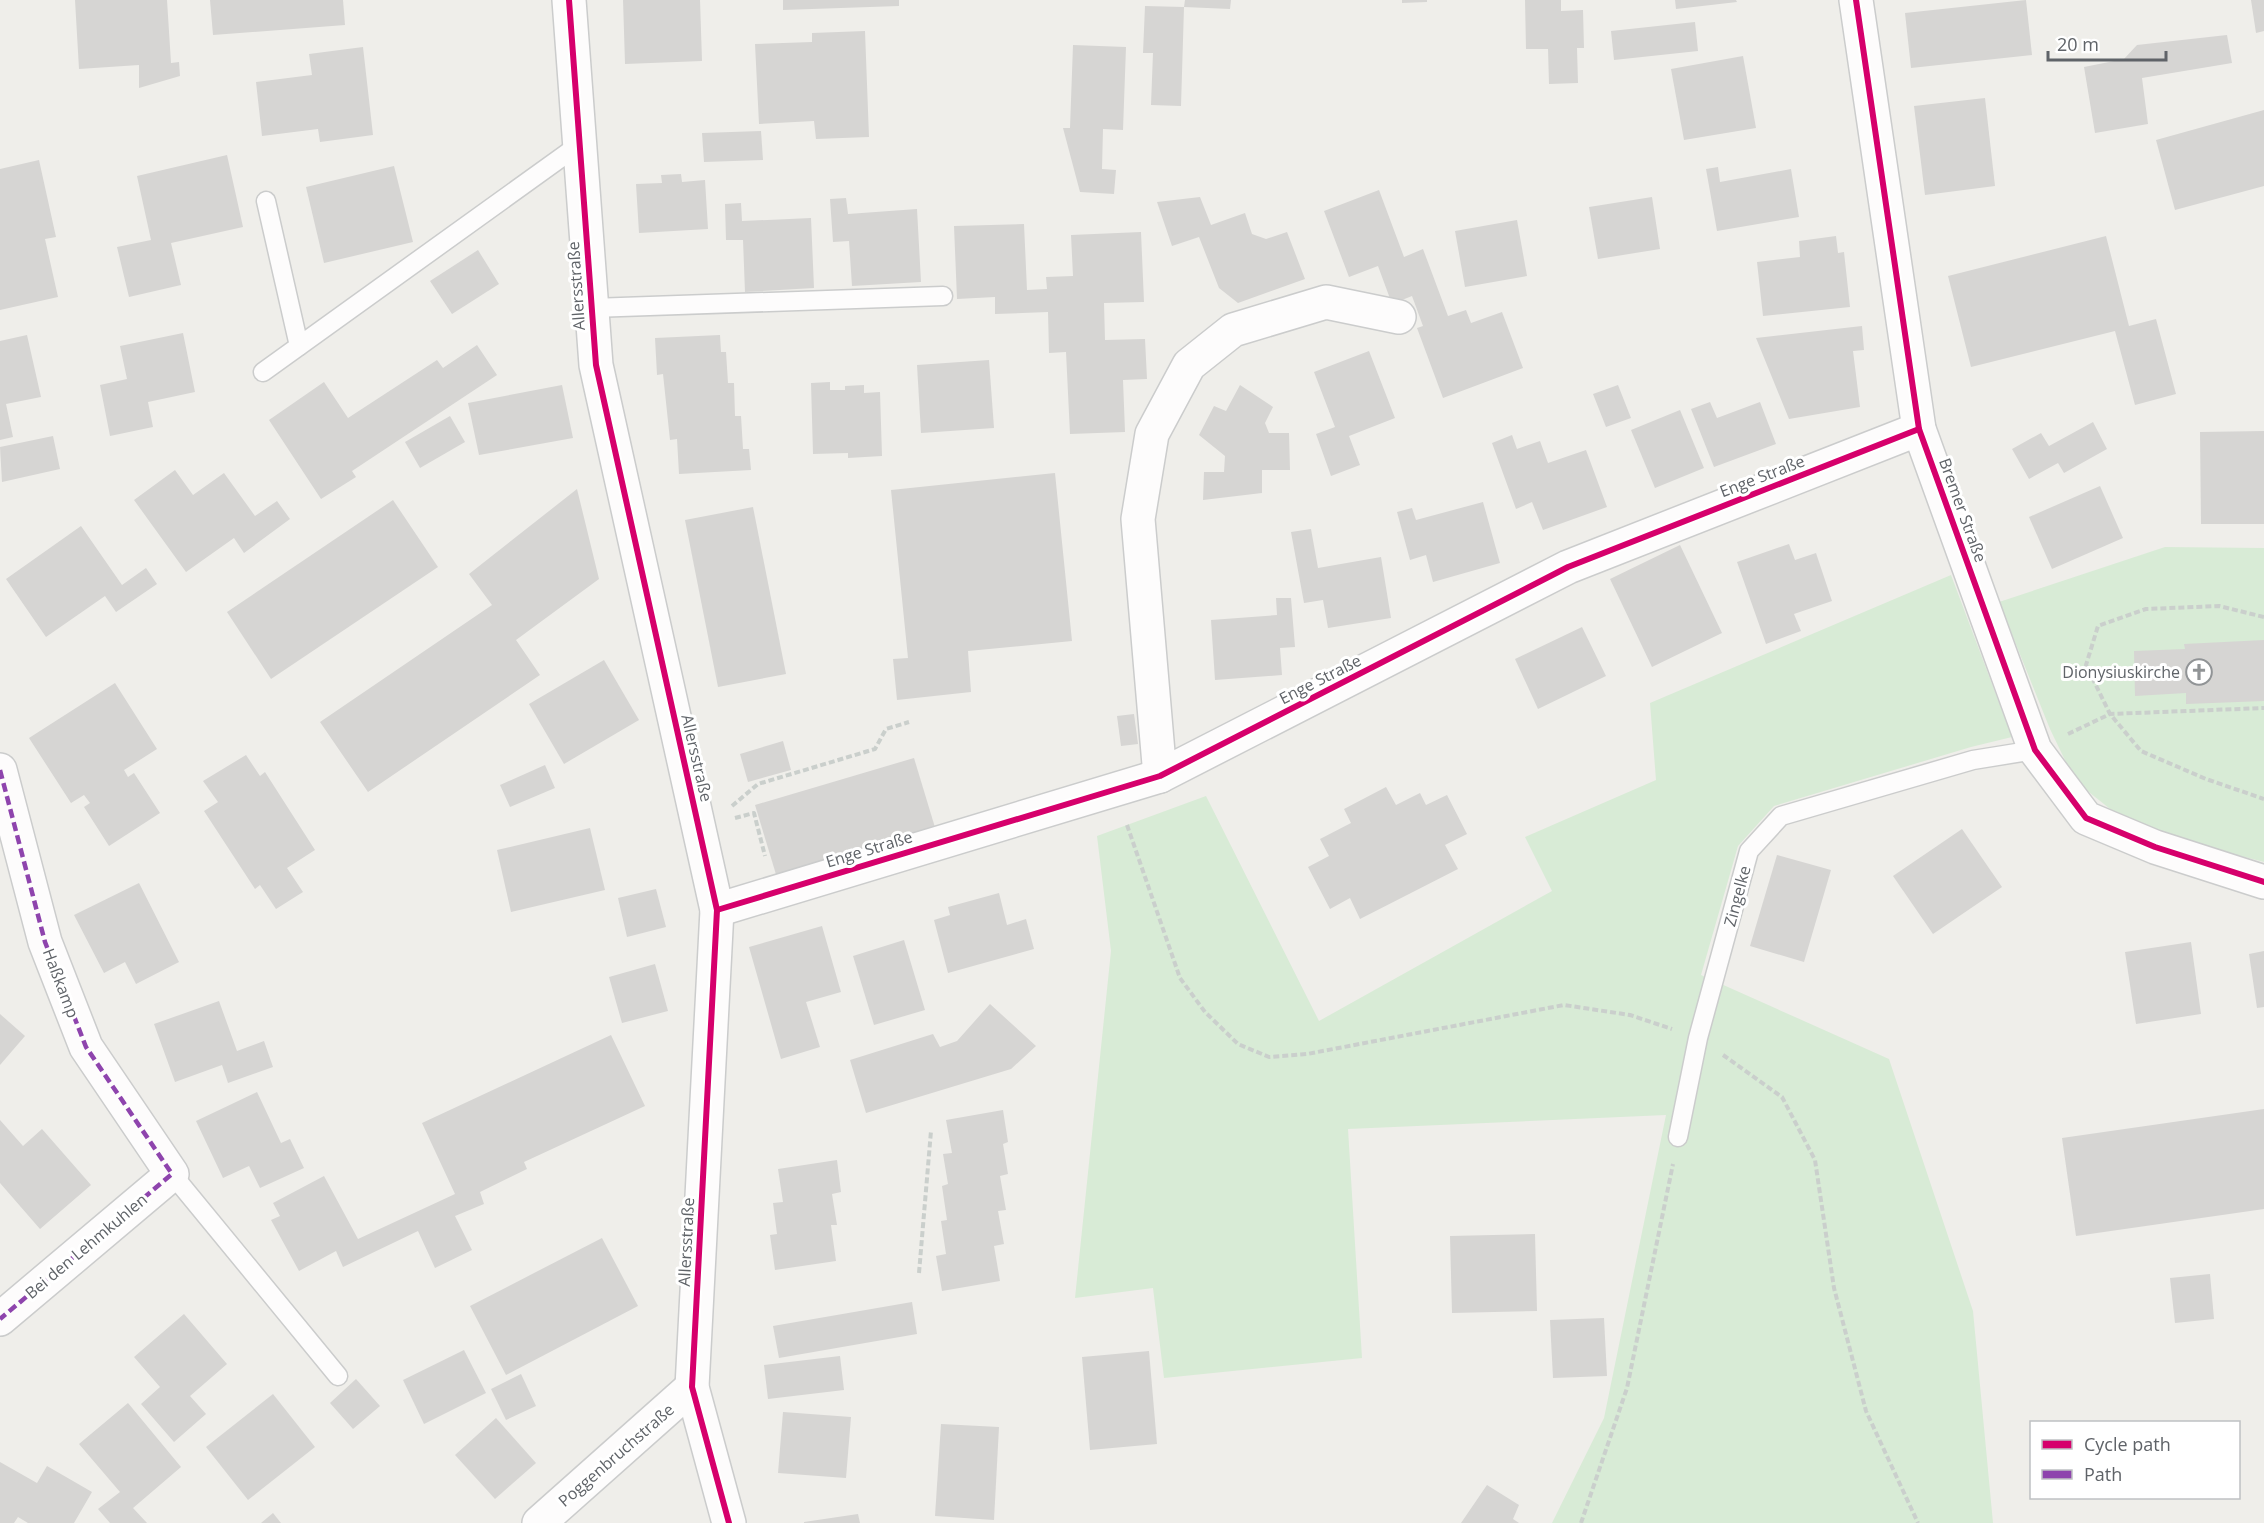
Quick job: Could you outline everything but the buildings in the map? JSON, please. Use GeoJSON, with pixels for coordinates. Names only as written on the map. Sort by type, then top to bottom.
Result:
{"type":"FeatureCollection","features":[{"type":"Feature","properties":{"kind":"street","name":"Allersstraße"},"geometry":{"type":"LineString","coordinates":[[569,0],[596,365],[717,909],[692,1387],[729,1523]]}},
{"type":"Feature","properties":{"kind":"street","name":"Bremer Straße"},"geometry":{"type":"LineString","coordinates":[[1856,0],[1919,429],[2035,750],[2086,818],[2155,848],[2264,882]]}},
{"type":"Feature","properties":{"kind":"street"},"geometry":{"type":"LineString","coordinates":[[1160,776],[1138,519],[1152,434],[1189,365],[1233,330],[1326,302],[1399,317]]}},
{"type":"Feature","properties":{"kind":"street","name":"Enge Straße"},"geometry":{"type":"LineString","coordinates":[[717,909],[1160,776],[1568,567],[1919,429]]}},
{"type":"Feature","properties":{"kind":"street","name":"Haßkamp"},"geometry":{"type":"LineString","coordinates":[[0,770],[45,942],[86,1047],[172,1174]]}},
{"type":"Feature","properties":{"kind":"street","name":"Bei den Lehmkuhlen"},"geometry":{"type":"LineString","coordinates":[[0,1319],[172,1174]]}},
{"type":"Feature","properties":{"kind":"street","name":"Poggenbruchstraße"},"geometry":{"type":"LineString","coordinates":[[539,1523],[692,1387]]}},
{"type":"Feature","properties":{"kind":"lane"},"geometry":{"type":"LineString","coordinates":[[263,372],[580,144]]}},
{"type":"Feature","properties":{"kind":"lane"},"geometry":{"type":"LineString","coordinates":[[266,201],[299,346]]}},
{"type":"Feature","properties":{"kind":"lane"},"geometry":{"type":"LineString","coordinates":[[592,308],[942,296]]}},
{"type":"Feature","properties":{"kind":"lane","name":"Zingelke"},"geometry":{"type":"LineString","coordinates":[[1678,1137],[1698,1038],[1749,851],[1781,816],[1973,760],[2035,750]]}},
{"type":"Feature","properties":{"kind":"lane"},"geometry":{"type":"LineString","coordinates":[[172,1174],[338,1376]]}},
{"type":"Feature","properties":{"kind":"path"},"geometry":{"type":"LineString","coordinates":[[2264,617],[2219,606],[2146,609],[2098,626],[2086,665],[2110,714],[2141,751],[2206,779],[2264,799]]}},
{"type":"Feature","properties":{"kind":"path"},"geometry":{"type":"LineString","coordinates":[[2035,750],[2110,714],[2264,708]]}},
{"type":"Feature","properties":{"kind":"path"},"geometry":{"type":"LineString","coordinates":[[696,814],[732,806],[758,784],[874,748],[886,729],[909,722]]}},
{"type":"Feature","properties":{"kind":"path"},"geometry":{"type":"LineString","coordinates":[[1115,790],[1180,978],[1205,1012],[1238,1044],[1269,1057],[1307,1053],[1564,1005],[1630,1015],[1698,1038],[1782,1097],[1815,1160],[1834,1288],[1866,1411],[1918,1523]]}},
{"type":"Feature","properties":{"kind":"path"},"geometry":{"type":"LineString","coordinates":[[732,806],[735,818],[754,813],[774,892]]}},
{"type":"Feature","properties":{"kind":"path"},"geometry":{"type":"LineString","coordinates":[[920,1273],[931,1131]]}},
{"type":"Feature","properties":{"kind":"path"},"geometry":{"type":"LineString","coordinates":[[1581,1523],[1628,1388],[1678,1137]]}},
{"type":"Feature","properties":{"kind":"green space"},"geometry":{"type":"Polygon","coordinates":[[[2165,547],[2264,548],[2264,862],[2134,828],[2075,781],[2050,729],[1999,602],[2165,547]]]}},
{"type":"Feature","properties":{"kind":"green space"},"geometry":{"type":"Polygon","coordinates":[[[1951,575],[2012,737],[1971,747],[1774,806],[1738,846],[1701,975],[1889,1059],[1973,1311],[1993,1523],[1552,1523],[1604,1418],[1666,1115],[1348,1129],[1362,1358],[1164,1378],[1153,1288],[1075,1298],[1111,951],[1097,836],[1206,796],[1319,1021],[1552,891],[1525,837],[1656,780],[1650,703],[1951,575]]]}},
{"type":"Feature","properties":{"kind":"marked path"},"geometry":{"type":"LineString","coordinates":[[0,770],[45,942],[86,1047],[172,1174],[0,1319]]}},
{"type":"Feature","properties":{"kind":"cycle path"},"geometry":{"type":"LineString","coordinates":[[569,0],[596,365],[717,910],[692,1387],[729,1523]]}},
{"type":"Feature","properties":{"kind":"cycle path"},"geometry":{"type":"LineString","coordinates":[[1856,0],[1919,429],[2035,750],[2086,818],[2155,847],[2264,882]]}},
{"type":"Feature","properties":{"kind":"cycle path"},"geometry":{"type":"LineString","coordinates":[[717,910],[1160,776],[1568,567],[1919,429]]}},
{"type":"Feature","properties":{"kind":"place","name":"Dionysiuskirche"},"geometry":{"type":"Point","coordinates":[2199,672]}}]}
